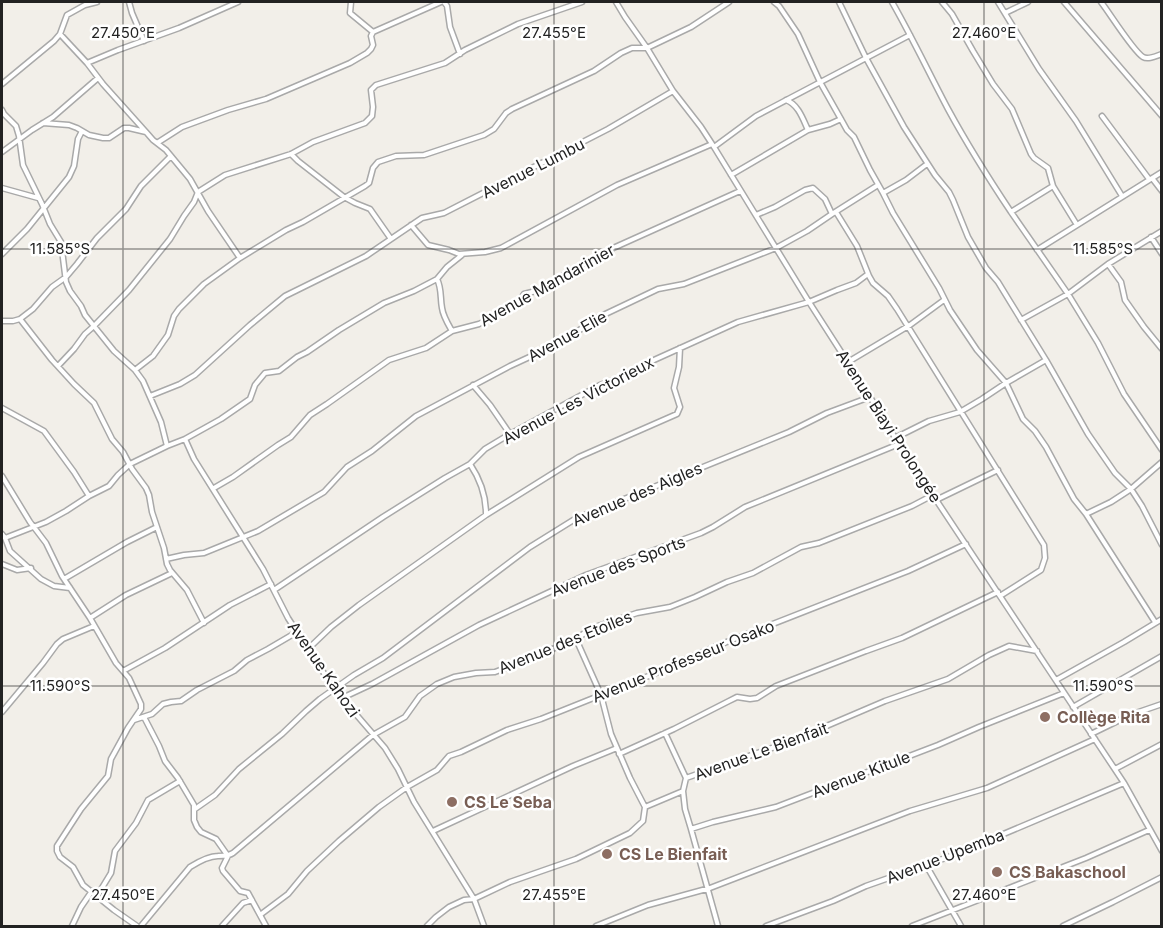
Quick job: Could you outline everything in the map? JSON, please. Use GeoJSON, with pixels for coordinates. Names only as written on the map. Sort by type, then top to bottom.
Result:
{"type":"FeatureCollection","features":[{"type":"Feature","properties":{"kind":"street"},"geometry":{"type":"LineString","coordinates":[[2,84],[54,41],[60,34],[67,15],[97,2]]}},
{"type":"Feature","properties":{"kind":"street"},"geometry":{"type":"LineString","coordinates":[[129,2],[144,41]]}},
{"type":"Feature","properties":{"kind":"street"},"geometry":{"type":"LineString","coordinates":[[87,63],[179,28],[238,2]]}},
{"type":"Feature","properties":{"kind":"street"},"geometry":{"type":"LineString","coordinates":[[351,2],[350,13],[373,32]]}},
{"type":"Feature","properties":{"kind":"street"},"geometry":{"type":"LineString","coordinates":[[157,143],[182,127],[266,99],[350,63],[371,49],[373,32],[443,2],[447,6],[450,27],[460,54]]}},
{"type":"Feature","properties":{"kind":"street"},"geometry":{"type":"LineString","coordinates":[[58,366],[85,334],[129,290],[170,239],[198,192],[225,176],[291,154],[313,142],[365,123],[372,116],[371,90],[376,85],[445,63],[465,50],[518,24],[582,2]]}},
{"type":"Feature","properties":{"kind":"street","name":"Avenue Biayi Prolongée"},"geometry":{"type":"LineString","coordinates":[[616,2],[674,92],[713,145],[895,438],[1124,783],[1161,851]]}},
{"type":"Feature","properties":{"kind":"street"},"geometry":{"type":"LineString","coordinates":[[719,2],[723,6]]}},
{"type":"Feature","properties":{"kind":"street"},"geometry":{"type":"LineString","coordinates":[[135,370],[153,356],[168,335],[174,316],[179,309],[204,285],[240,258],[365,186],[369,183],[373,168],[378,162],[396,156],[424,155],[484,135],[494,129],[512,109],[594,71],[621,53],[635,47],[647,48],[691,27],[729,2]]}},
{"type":"Feature","properties":{"kind":"street"},"geometry":{"type":"LineString","coordinates":[[774,2],[798,33],[820,82],[847,130],[854,137],[893,213],[944,300],[977,350],[1006,383],[1023,419],[1046,447],[1074,499],[1155,622]]}},
{"type":"Feature","properties":{"kind":"street"},"geometry":{"type":"LineString","coordinates":[[839,2],[866,58],[904,127],[927,164],[949,192],[971,243],[1046,360],[1088,434],[1115,473],[1131,489],[1142,506],[1161,545]]}},
{"type":"Feature","properties":{"kind":"street"},"geometry":{"type":"LineString","coordinates":[[892,2],[958,126],[993,186],[1068,294],[1098,343],[1124,394],[1161,450]]}},
{"type":"Feature","properties":{"kind":"street"},"geometry":{"type":"LineString","coordinates":[[942,2],[952,14],[993,84],[1012,109],[1031,154],[1048,168],[1053,186],[1077,225]]}},
{"type":"Feature","properties":{"kind":"street"},"geometry":{"type":"LineString","coordinates":[[998,2],[1122,196]]}},
{"type":"Feature","properties":{"kind":"street"},"geometry":{"type":"LineString","coordinates":[[1005,13],[1028,2]]}},
{"type":"Feature","properties":{"kind":"street"},"geometry":{"type":"LineString","coordinates":[[1064,2],[1161,116]]}},
{"type":"Feature","properties":{"kind":"street"},"geometry":{"type":"LineString","coordinates":[[1101,2],[1142,56],[1147,58],[1161,54]]}},
{"type":"Feature","properties":{"kind":"street"},"geometry":{"type":"LineString","coordinates":[[60,34],[190,179],[208,211],[240,258]]}},
{"type":"Feature","properties":{"kind":"street"},"geometry":{"type":"LineString","coordinates":[[411,225],[428,245],[462,255],[501,248],[617,185],[713,145],[784,100],[910,35]]}},
{"type":"Feature","properties":{"kind":"street"},"geometry":{"type":"LineString","coordinates":[[2,152],[53,117],[98,78]]}},
{"type":"Feature","properties":{"kind":"street","name":"Avenue Lumbu"},"geometry":{"type":"LineString","coordinates":[[150,396],[180,384],[195,375],[285,296],[366,256],[422,218],[444,213],[574,147],[674,92]]}},
{"type":"Feature","properties":{"kind":"street"},"geometry":{"type":"LineString","coordinates":[[784,100],[790,101],[795,106],[808,130]]}},
{"type":"Feature","properties":{"kind":"street"},"geometry":{"type":"LineString","coordinates":[[2,110],[16,126],[23,165],[50,224],[61,242],[70,291],[85,315],[114,351],[135,370],[143,381],[161,422],[167,446]]}},
{"type":"Feature","properties":{"kind":"street"},"geometry":{"type":"LineString","coordinates":[[1102,116],[1161,191]]}},
{"type":"Feature","properties":{"kind":"street"},"geometry":{"type":"LineString","coordinates":[[731,175],[808,130],[841,119]]}},
{"type":"Feature","properties":{"kind":"street"},"geometry":{"type":"LineString","coordinates":[[44,123],[69,125],[88,135],[103,138],[109,138],[124,128],[146,132]]}},
{"type":"Feature","properties":{"kind":"street"},"geometry":{"type":"LineString","coordinates":[[2,254],[27,229],[69,177],[74,166],[78,139],[82,131]]}},
{"type":"Feature","properties":{"kind":"street"},"geometry":{"type":"LineString","coordinates":[[291,154],[298,162],[344,197],[370,209],[391,239]]}},
{"type":"Feature","properties":{"kind":"street"},"geometry":{"type":"LineString","coordinates":[[2,321],[20,319],[33,309],[52,287],[66,277],[97,238],[126,209],[141,186],[171,156]]}},
{"type":"Feature","properties":{"kind":"street"},"geometry":{"type":"LineString","coordinates":[[883,193],[906,180],[927,164]]}},
{"type":"Feature","properties":{"kind":"street"},"geometry":{"type":"LineString","coordinates":[[1037,250],[1161,172]]}},
{"type":"Feature","properties":{"kind":"street","name":"Avenue Elie"},"geometry":{"type":"LineString","coordinates":[[166,559],[204,553],[268,525],[324,492],[347,467],[372,451],[407,422],[473,385],[562,342],[597,318],[658,289],[684,284],[776,249],[878,185]]}},
{"type":"Feature","properties":{"kind":"street"},"geometry":{"type":"LineString","coordinates":[[1011,212],[1053,186]]}},
{"type":"Feature","properties":{"kind":"street"},"geometry":{"type":"LineString","coordinates":[[2,188],[39,198]]}},
{"type":"Feature","properties":{"kind":"street"},"geometry":{"type":"LineString","coordinates":[[619,754],[737,697],[757,698],[776,687],[902,638],[999,594],[1041,570],[1044,564],[1046,552],[1044,545],[888,296],[873,283],[857,246],[825,199],[813,188],[756,215]]}},
{"type":"Feature","properties":{"kind":"street","name":"Avenue Mandarinier"},"geometry":{"type":"LineString","coordinates":[[214,488],[291,437],[309,415],[389,360],[426,348],[452,331],[479,324],[498,315],[516,305],[524,294],[544,289],[555,280],[611,249],[740,191]]}},
{"type":"Feature","properties":{"kind":"street"},"geometry":{"type":"LineString","coordinates":[[1021,320],[1068,294],[1108,264],[1161,231]]}},
{"type":"Feature","properties":{"kind":"street"},"geometry":{"type":"LineString","coordinates":[[1152,237],[1161,254]]}},
{"type":"Feature","properties":{"kind":"street"},"geometry":{"type":"LineString","coordinates":[[70,588],[47,583],[10,551],[3,536],[46,522],[109,486],[130,464],[222,419],[250,399],[255,385],[265,373],[279,371],[370,311],[437,279],[462,255]]}},
{"type":"Feature","properties":{"kind":"street"},"geometry":{"type":"LineString","coordinates":[[1108,264],[1121,282],[1125,300],[1161,349]]}},
{"type":"Feature","properties":{"kind":"street","name":"Avenue Les Victorieux"},"geometry":{"type":"LineString","coordinates":[[274,590],[383,517],[470,464],[485,449],[600,385],[738,321],[809,302],[856,284],[868,274]]}},
{"type":"Feature","properties":{"kind":"street"},"geometry":{"type":"LineString","coordinates":[[437,279],[441,287],[443,314],[452,331]]}},
{"type":"Feature","properties":{"kind":"street"},"geometry":{"type":"LineString","coordinates":[[848,362],[944,300]]}},
{"type":"Feature","properties":{"kind":"street"},"geometry":{"type":"LineString","coordinates":[[20,319],[58,366],[94,403],[112,439],[123,452],[149,495],[152,512],[172,573],[186,590],[204,622]]}},
{"type":"Feature","properties":{"kind":"street"},"geometry":{"type":"LineString","coordinates":[[308,649],[330,627],[359,605],[486,514],[579,457],[677,414],[680,407],[674,388],[679,367],[680,348]]}},
{"type":"Feature","properties":{"kind":"street"},"geometry":{"type":"LineString","coordinates":[[895,438],[929,422],[960,412],[1046,360]]}},
{"type":"Feature","properties":{"kind":"street"},"geometry":{"type":"LineString","coordinates":[[473,385],[510,434]]}},
{"type":"Feature","properties":{"kind":"street","name":"Avenue des Aigles"},"geometry":{"type":"LineString","coordinates":[[195,809],[215,795],[230,777],[306,711],[354,675],[383,658],[530,547],[575,519],[789,432],[826,413],[870,397]]}},
{"type":"Feature","properties":{"kind":"street"},"geometry":{"type":"LineString","coordinates":[[2,408],[44,431],[74,472],[88,496]]}},
{"type":"Feature","properties":{"kind":"street","name":"Avenue Kahozi"},"geometry":{"type":"LineString","coordinates":[[184,439],[194,459],[263,569],[308,649],[335,690],[385,748],[474,899],[484,927]]}},
{"type":"Feature","properties":{"kind":"street","name":"Avenue des Sports"},"geometry":{"type":"LineString","coordinates":[[342,698],[382,679],[479,625],[576,580],[700,533],[745,507],[899,444]]}},
{"type":"Feature","properties":{"kind":"street"},"geometry":{"type":"LineString","coordinates":[[1086,514],[1131,489],[1161,462]]}},
{"type":"Feature","properties":{"kind":"street"},"geometry":{"type":"LineString","coordinates":[[470,464],[485,496],[486,514]]}},
{"type":"Feature","properties":{"kind":"street"},"geometry":{"type":"LineString","coordinates":[[936,500],[998,470]]}},
{"type":"Feature","properties":{"kind":"street"},"geometry":{"type":"LineString","coordinates":[[2,476],[46,543],[64,579],[129,678],[141,704],[141,710],[111,759],[108,776],[81,809],[57,846],[57,852],[73,867],[83,885],[139,927],[190,867],[216,855],[228,856]]}},
{"type":"Feature","properties":{"kind":"street","name":"Avenue des Etoiles"},"geometry":{"type":"LineString","coordinates":[[228,856],[373,735],[405,717],[420,696],[437,684],[454,677],[495,672],[576,639],[592,628],[649,610],[670,607],[753,573],[801,547],[819,543],[912,506],[933,495]]}},
{"type":"Feature","properties":{"kind":"street"},"geometry":{"type":"LineString","coordinates":[[64,579],[157,527]]}},
{"type":"Feature","properties":{"kind":"street","name":"Avenue Professeur Osako"},"geometry":{"type":"LineString","coordinates":[[260,915],[288,894],[339,841],[379,807],[407,787],[437,770],[449,756],[507,730],[541,719],[719,645],[908,571],[966,544]]}},
{"type":"Feature","properties":{"kind":"street"},"geometry":{"type":"LineString","coordinates":[[2,564],[17,570],[31,568]]}},
{"type":"Feature","properties":{"kind":"street"},"geometry":{"type":"LineString","coordinates":[[90,618],[126,595],[172,573]]}},
{"type":"Feature","properties":{"kind":"street"},"geometry":{"type":"LineString","coordinates":[[123,671],[165,648],[230,604],[271,584]]}},
{"type":"Feature","properties":{"kind":"street"},"geometry":{"type":"LineString","coordinates":[[1056,680],[1124,642],[1161,618]]}},
{"type":"Feature","properties":{"kind":"street"},"geometry":{"type":"LineString","coordinates":[[2,712],[44,663],[57,644],[63,639],[94,626]]}},
{"type":"Feature","properties":{"kind":"street"},"geometry":{"type":"LineString","coordinates":[[134,720],[156,712],[163,704],[181,701],[297,632]]}},
{"type":"Feature","properties":{"kind":"street"},"geometry":{"type":"LineString","coordinates":[[427,927],[436,916],[449,907],[464,900],[474,899],[510,882],[576,859],[630,833],[643,821],[645,807],[619,754],[608,726],[601,695],[576,639]]}},
{"type":"Feature","properties":{"kind":"street","name":"Avenue Le Bienfait"},"geometry":{"type":"LineString","coordinates":[[645,807],[683,791],[687,778],[789,742],[885,701],[948,679],[1009,646],[1037,651]]}},
{"type":"Feature","properties":{"kind":"street"},"geometry":{"type":"LineString","coordinates":[[1073,707],[1161,656]]}},
{"type":"Feature","properties":{"kind":"street","name":"Avenue Kitule"},"geometry":{"type":"LineString","coordinates":[[691,829],[776,807],[1065,693]]}},
{"type":"Feature","properties":{"kind":"street"},"geometry":{"type":"LineString","coordinates":[[1091,734],[1161,704]]}},
{"type":"Feature","properties":{"kind":"street"},"geometry":{"type":"LineString","coordinates":[[144,717],[165,761],[194,805],[194,820],[197,826],[201,832],[216,839],[228,856]]}},
{"type":"Feature","properties":{"kind":"street"},"geometry":{"type":"LineString","coordinates":[[665,733],[687,778]]}},
{"type":"Feature","properties":{"kind":"street"},"geometry":{"type":"LineString","coordinates":[[596,927],[648,905],[707,888],[910,811],[987,788],[1095,739]]}},
{"type":"Feature","properties":{"kind":"street"},"geometry":{"type":"LineString","coordinates":[[1114,769],[1161,744]]}},
{"type":"Feature","properties":{"kind":"street"},"geometry":{"type":"LineString","coordinates":[[433,831],[617,748]]}},
{"type":"Feature","properties":{"kind":"street"},"geometry":{"type":"LineString","coordinates":[[97,896],[109,878],[116,851],[141,816],[148,800],[180,781]]}},
{"type":"Feature","properties":{"kind":"street","name":"Avenue Upemba"},"geometry":{"type":"LineString","coordinates":[[766,927],[905,871],[926,865],[1124,783]]}},
{"type":"Feature","properties":{"kind":"street"},"geometry":{"type":"LineString","coordinates":[[683,791],[685,809],[718,927]]}},
{"type":"Feature","properties":{"kind":"street"},"geometry":{"type":"LineString","coordinates":[[912,927],[1086,858],[1149,830]]}},
{"type":"Feature","properties":{"kind":"street"},"geometry":{"type":"LineString","coordinates":[[228,856],[222,871],[240,891],[248,893],[266,927]]}},
{"type":"Feature","properties":{"kind":"street"},"geometry":{"type":"LineString","coordinates":[[926,865],[961,927]]}},
{"type":"Feature","properties":{"kind":"street"},"geometry":{"type":"LineString","coordinates":[[1063,927],[1161,877]]}},
{"type":"Feature","properties":{"kind":"street"},"geometry":{"type":"LineString","coordinates":[[72,927],[81,906],[92,891]]}},
{"type":"Feature","properties":{"kind":"street"},"geometry":{"type":"LineString","coordinates":[[222,927],[243,903],[252,900]]}},
{"type":"Feature","properties":{"kind":"place","name":"Collège Rita"},"geometry":{"type":"Point","coordinates":[1045,717]}},
{"type":"Feature","properties":{"kind":"place","name":"CS Le Seba"},"geometry":{"type":"Point","coordinates":[452,802]}},
{"type":"Feature","properties":{"kind":"place","name":"CS Le Bienfait"},"geometry":{"type":"Point","coordinates":[607,854]}},
{"type":"Feature","properties":{"kind":"place","name":"CS Bakaschool"},"geometry":{"type":"Point","coordinates":[997,872]}}]}
